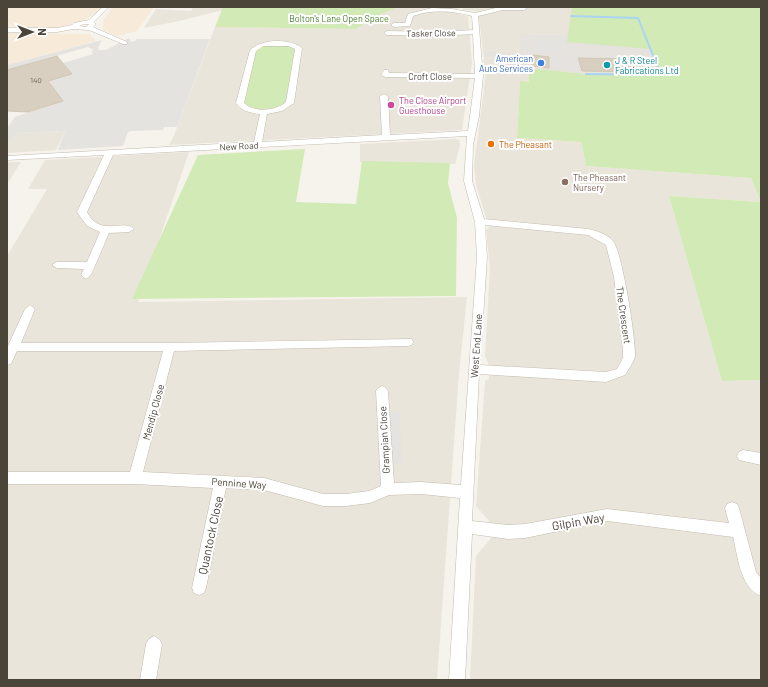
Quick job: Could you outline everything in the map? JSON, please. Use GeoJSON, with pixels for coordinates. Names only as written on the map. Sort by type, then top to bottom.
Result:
{"type":"FeatureCollection","features":[{"type":"Feature","properties":{"kind":"street"},"geometry":{"type":"LineString","coordinates":[[90,25],[106,7]]}},
{"type":"Feature","properties":{"kind":"street"},"geometry":{"type":"LineString","coordinates":[[394,26],[408,25],[410,15],[424,11],[466,12],[475,15],[501,8],[514,10],[524,8]]}},
{"type":"Feature","properties":{"kind":"street","name":"West End Lane"},"geometry":{"type":"LineString","coordinates":[[457,680],[474,369],[482,257],[480,222],[468,181],[470,133],[475,116],[479,76],[475,15]]}},
{"type":"Feature","properties":{"kind":"street"},"geometry":{"type":"LineString","coordinates":[[7,30],[57,30],[74,27],[81,22],[125,43]]}},
{"type":"Feature","properties":{"kind":"street","name":"Tasker Close"},"geometry":{"type":"LineString","coordinates":[[387,33],[439,34],[476,32]]}},
{"type":"Feature","properties":{"kind":"street"},"geometry":{"type":"LineString","coordinates":[[262,44],[296,46],[299,50],[290,103],[281,109],[264,111],[248,110],[240,103],[253,50],[262,44]]}},
{"type":"Feature","properties":{"kind":"street","name":"Croft Close"},"geometry":{"type":"LineString","coordinates":[[386,70],[385,75],[479,76]]}},
{"type":"Feature","properties":{"kind":"street"},"geometry":{"type":"LineString","coordinates":[[384,96],[386,137]]}},
{"type":"Feature","properties":{"kind":"street"},"geometry":{"type":"LineString","coordinates":[[257,145],[264,111]]}},
{"type":"Feature","properties":{"kind":"street","name":"New Road"},"geometry":{"type":"LineString","coordinates":[[7,158],[470,133]]}},
{"type":"Feature","properties":{"kind":"street"},"geometry":{"type":"LineString","coordinates":[[110,152],[82,212],[84,220],[96,229],[129,229]]}},
{"type":"Feature","properties":{"kind":"street","name":"The Crescent"},"geometry":{"type":"LineString","coordinates":[[474,369],[596,378],[610,376],[621,372],[626,366],[629,358],[616,259],[610,244],[604,239],[588,232],[480,222]]}},
{"type":"Feature","properties":{"kind":"street"},"geometry":{"type":"LineString","coordinates":[[57,265],[88,270],[106,229]]}},
{"type":"Feature","properties":{"kind":"street"},"geometry":{"type":"LineString","coordinates":[[7,360],[30,310]]}},
{"type":"Feature","properties":{"kind":"street"},"geometry":{"type":"LineString","coordinates":[[13,347],[170,347],[408,342]]}},
{"type":"Feature","properties":{"kind":"street","name":"Mendip Close"},"geometry":{"type":"LineString","coordinates":[[135,478],[170,347]]}},
{"type":"Feature","properties":{"kind":"street","name":"Grampian Close"},"geometry":{"type":"LineString","coordinates":[[382,391],[388,489]]}},
{"type":"Feature","properties":{"kind":"street"},"geometry":{"type":"LineString","coordinates":[[743,456],[761,459]]}},
{"type":"Feature","properties":{"kind":"street","name":"Pennine Way"},"geometry":{"type":"LineString","coordinates":[[7,478],[135,478],[264,484],[323,500],[346,500],[370,497],[388,489],[420,488],[467,492]]}},
{"type":"Feature","properties":{"kind":"street","name":"Quantock Close"},"geometry":{"type":"LineString","coordinates":[[199,588],[221,482]]}},
{"type":"Feature","properties":{"kind":"street"},"geometry":{"type":"LineString","coordinates":[[732,508],[750,576],[761,589]]}},
{"type":"Feature","properties":{"kind":"street","name":"Gilpin Way"},"geometry":{"type":"LineString","coordinates":[[465,527],[508,532],[525,532],[607,515],[739,531]]}},
{"type":"Feature","properties":{"kind":"street"},"geometry":{"type":"LineString","coordinates":[[148,680],[154,644]]}},
{"type":"Feature","properties":{"kind":"shaded area"},"geometry":{"type":"Polygon","coordinates":[[[9,7],[102,7],[97,13],[86,19],[55,29],[7,26],[7,9],[9,7]]]}},
{"type":"Feature","properties":{"kind":"shaded area"},"geometry":{"type":"Polygon","coordinates":[[[114,7],[154,7],[137,31],[117,36],[103,30],[103,20],[114,7]]]}},
{"type":"Feature","properties":{"kind":"shaded area"},"geometry":{"type":"Polygon","coordinates":[[[193,7],[223,7],[223,10],[144,28],[156,9],[191,11],[193,7]]]}},
{"type":"Feature","properties":{"kind":"shaded area"},"geometry":{"type":"Polygon","coordinates":[[[398,7],[457,7],[458,14],[468,16],[472,63],[462,130],[169,145],[215,27],[356,29],[370,19],[398,7]]]}},
{"type":"Feature","properties":{"kind":"shaded area"},"geometry":{"type":"Polygon","coordinates":[[[462,7],[573,7],[568,35],[521,34],[521,53],[483,50],[479,18],[476,11],[463,10],[462,7]]]}},
{"type":"Feature","properties":{"kind":"shaded area"},"geometry":{"type":"Polygon","coordinates":[[[571,16],[638,18],[660,73],[658,75],[586,74],[512,66],[512,61],[508,58],[484,57],[483,50],[521,53],[520,34],[568,35],[571,16]]]}},
{"type":"Feature","properties":{"kind":"shaded area"},"geometry":{"type":"Polygon","coordinates":[[[7,33],[89,34],[96,41],[7,65],[7,33]]]}},
{"type":"Feature","properties":{"kind":"shaded area"},"geometry":{"type":"Polygon","coordinates":[[[129,38],[131,42],[137,39],[210,39],[177,127],[164,127],[163,130],[128,132],[123,146],[58,150],[65,131],[16,133],[12,139],[7,139],[7,128],[15,117],[62,101],[47,81],[72,74],[63,63],[93,54],[91,51],[94,50],[88,47],[7,70],[7,65],[102,40],[98,48],[99,50],[106,50],[129,38]]]}},
{"type":"Feature","properties":{"kind":"shaded area"},"geometry":{"type":"Polygon","coordinates":[[[536,39],[564,40],[562,52],[538,51],[536,39]]]}},
{"type":"Feature","properties":{"kind":"shaded area"},"geometry":{"type":"Polygon","coordinates":[[[484,57],[508,58],[512,61],[512,66],[529,68],[529,82],[520,82],[517,138],[581,142],[586,166],[751,178],[761,202],[669,196],[722,381],[761,380],[761,680],[470,680],[476,556],[491,538],[490,522],[476,506],[485,381],[489,379],[488,363],[485,356],[490,268],[486,230],[489,227],[476,185],[474,165],[486,69],[483,67],[484,57]]]}},
{"type":"Feature","properties":{"kind":"shaded area"},"geometry":{"type":"Polygon","coordinates":[[[552,57],[573,58],[576,70],[551,69],[552,57]]]}},
{"type":"Feature","properties":{"kind":"shaded area"},"geometry":{"type":"Polygon","coordinates":[[[65,131],[56,150],[7,153],[7,139],[12,139],[15,133],[65,131]]]}},
{"type":"Feature","properties":{"kind":"shaded area"},"geometry":{"type":"Polygon","coordinates":[[[459,140],[460,145],[455,164],[360,162],[360,144],[459,140]]]}},
{"type":"Feature","properties":{"kind":"shaded area"},"geometry":{"type":"Polygon","coordinates":[[[189,152],[138,302],[467,297],[459,373],[437,680],[7,680],[7,256],[47,189],[28,189],[45,160],[189,152]]]}},
{"type":"Feature","properties":{"kind":"shaded area"},"geometry":{"type":"Polygon","coordinates":[[[7,162],[21,162],[7,184],[7,162]]]}},
{"type":"Feature","properties":{"kind":"shaded area"},"geometry":{"type":"Polygon","coordinates":[[[400,412],[402,464],[390,464],[388,413],[400,412]]]}},
{"type":"Feature","properties":{"kind":"green space","name":"Bolton's Lane Open Space"},"geometry":{"type":"Polygon","coordinates":[[[223,7],[398,7],[370,19],[356,29],[215,27],[223,7]]]}},
{"type":"Feature","properties":{"kind":"green space"},"geometry":{"type":"Polygon","coordinates":[[[572,7],[761,7],[761,202],[751,178],[586,166],[581,142],[517,138],[520,81],[529,82],[529,68],[586,74],[657,75],[660,73],[651,49],[567,42],[572,7]]]}},
{"type":"Feature","properties":{"kind":"green space"},"geometry":{"type":"Polygon","coordinates":[[[287,45],[295,48],[285,105],[274,108],[258,109],[243,103],[255,51],[264,46],[287,45]]]}},
{"type":"Feature","properties":{"kind":"green space"},"geometry":{"type":"Polygon","coordinates":[[[305,149],[296,202],[356,204],[362,161],[450,163],[448,183],[457,218],[456,296],[132,299],[198,155],[305,149]]]}},
{"type":"Feature","properties":{"kind":"green space"},"geometry":{"type":"Polygon","coordinates":[[[669,196],[761,202],[761,380],[722,381],[669,196]]]}},
{"type":"Feature","properties":{"kind":"building","name":"American Auto Services"},"geometry":{"type":"Polygon","coordinates":[[[533,55],[549,57],[549,68],[532,66],[533,55]]]}},
{"type":"Feature","properties":{"kind":"building"},"geometry":{"type":"Polygon","coordinates":[[[57,56],[72,74],[48,81],[63,101],[28,112],[7,111],[7,70],[57,56]]]}},
{"type":"Feature","properties":{"kind":"building","name":"J & R Steel Fabrications Ltd"},"geometry":{"type":"Polygon","coordinates":[[[578,58],[631,59],[636,72],[582,71],[578,58]]]}},
{"type":"Feature","properties":{"kind":"waterway"},"geometry":{"type":"LineString","coordinates":[[571,16],[638,18],[660,73],[658,75],[586,74]]}},
{"type":"Feature","properties":{"kind":"place","name":"American Auto Services"},"geometry":{"type":"Point","coordinates":[541,63]}},
{"type":"Feature","properties":{"kind":"place","name":"J & R Steel Fabrications Ltd"},"geometry":{"type":"Point","coordinates":[607,65]}},
{"type":"Feature","properties":{"kind":"place","name":"The Close Airport Guesthouse"},"geometry":{"type":"Point","coordinates":[391,105]}},
{"type":"Feature","properties":{"kind":"place","name":"The Pheasant"},"geometry":{"type":"Point","coordinates":[491,144]}},
{"type":"Feature","properties":{"kind":"place","name":"The Pheasant Nursery"},"geometry":{"type":"Point","coordinates":[565,182]}}]}
